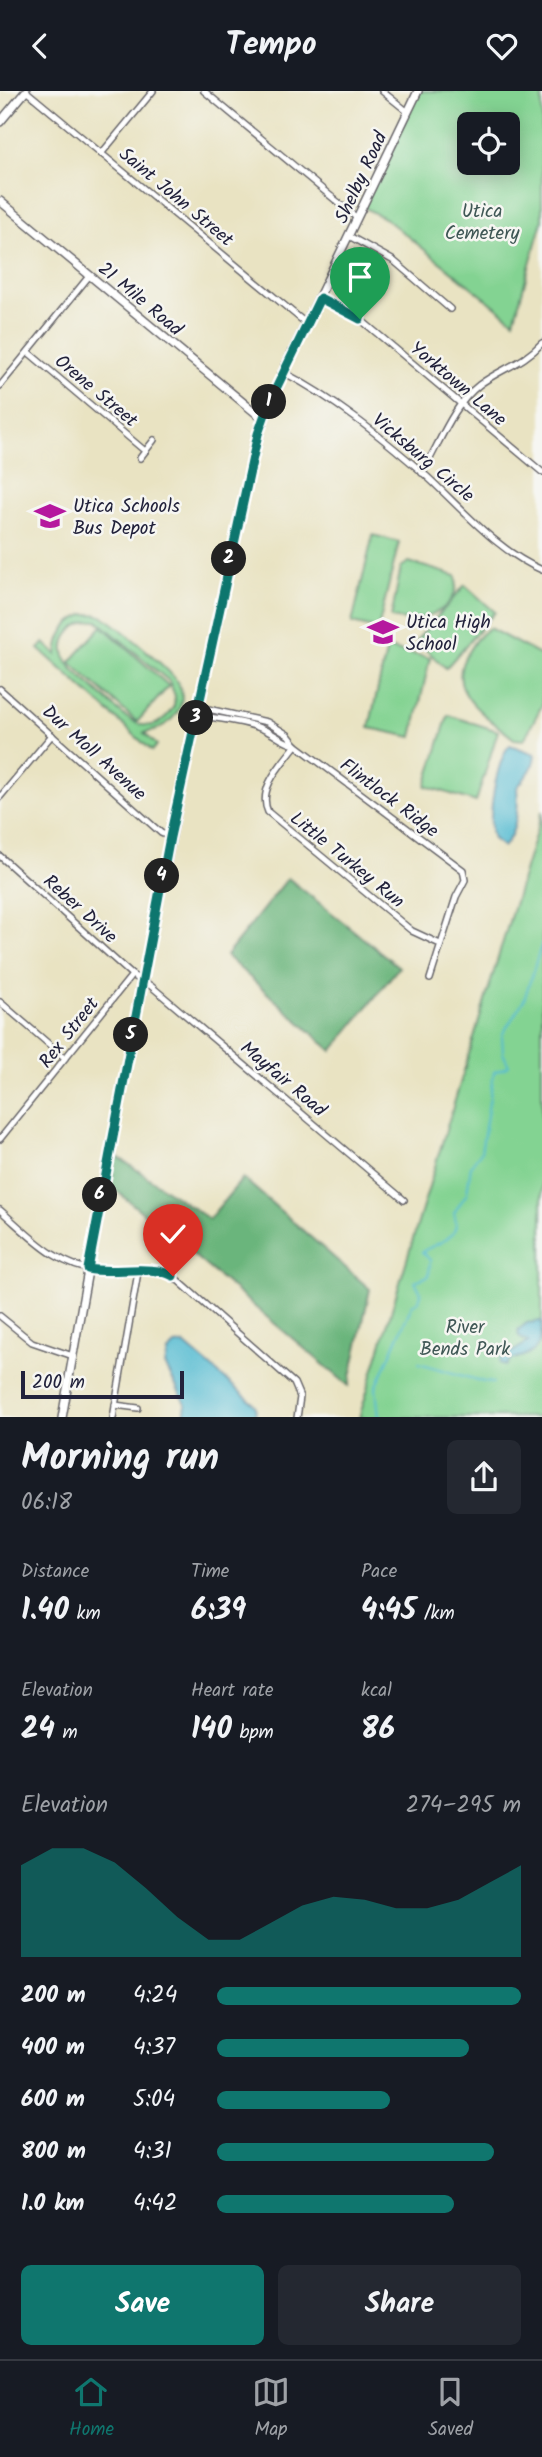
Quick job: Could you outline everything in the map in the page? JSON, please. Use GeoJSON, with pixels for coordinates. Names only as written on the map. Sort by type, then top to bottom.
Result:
{"type":"FeatureCollection","features":[{"type":"Feature","properties":{"kind":"street"},"geometry":{"type":"LineString","coordinates":[[0,122],[26,91]]}},
{"type":"Feature","properties":{"kind":"street","name":"Saint John Street"},"geometry":{"type":"LineString","coordinates":[[26,91],[307,325]]}},
{"type":"Feature","properties":{"kind":"street"},"geometry":{"type":"LineString","coordinates":[[101,153],[153,91]]}},
{"type":"Feature","properties":{"kind":"street"},"geometry":{"type":"LineString","coordinates":[[204,91],[357,218]]}},
{"type":"Feature","properties":{"kind":"street"},"geometry":{"type":"LineString","coordinates":[[382,91],[408,112]]}},
{"type":"Feature","properties":{"kind":"street","name":"Shelby Road"},"geometry":{"type":"LineString","coordinates":[[62,1417],[170,837],[263,419],[418,91]]}},
{"type":"Feature","properties":{"kind":"street","name":"21 Mile Road"},"geometry":{"type":"LineString","coordinates":[[0,201],[263,419]]}},
{"type":"Feature","properties":{"kind":"street"},"geometry":{"type":"LineString","coordinates":[[349,236],[394,261],[450,309]]}},
{"type":"Feature","properties":{"kind":"street"},"geometry":{"type":"LineString","coordinates":[[0,386],[90,275]]}},
{"type":"Feature","properties":{"kind":"street","name":"Yorktown Lane"},"geometry":{"type":"LineString","coordinates":[[320,298],[360,319],[463,403],[517,453],[542,471]]}},
{"type":"Feature","properties":{"kind":"street"},"geometry":{"type":"LineString","coordinates":[[422,473],[463,403],[481,384],[519,364],[542,343]]}},
{"type":"Feature","properties":{"kind":"street","name":"Orene Street"},"geometry":{"type":"LineString","coordinates":[[28,352],[145,451]]}},
{"type":"Feature","properties":{"kind":"street","name":"Vicksburg Circle"},"geometry":{"type":"LineString","coordinates":[[283,372],[316,388],[422,473],[494,538],[542,570]]}},
{"type":"Feature","properties":{"kind":"street"},"geometry":{"type":"LineString","coordinates":[[140,457],[154,440]]}},
{"type":"Feature","properties":{"kind":"street","name":"Dur Moll Avenue"},"geometry":{"type":"LineString","coordinates":[[0,689],[161,833],[170,837]]}},
{"type":"Feature","properties":{"kind":"street","name":"Flintlock Ridge"},"geometry":{"type":"LineString","coordinates":[[198,711],[253,717],[273,724],[296,745],[465,873],[440,944]]}},
{"type":"Feature","properties":{"kind":"street","name":"Flintlock Ridge"},"geometry":{"type":"LineString","coordinates":[[198,711],[268,731],[285,743],[296,745]]}},
{"type":"Feature","properties":{"kind":"street"},"geometry":{"type":"LineString","coordinates":[[251,726],[253,717]]}},
{"type":"Feature","properties":{"kind":"street"},"geometry":{"type":"LineString","coordinates":[[0,797],[52,735]]}},
{"type":"Feature","properties":{"kind":"street","name":"Little Turkey Run"},"geometry":{"type":"LineString","coordinates":[[296,745],[266,791],[264,800],[268,813],[412,931],[440,944]]}},
{"type":"Feature","properties":{"kind":"street","name":"Reber Drive"},"geometry":{"type":"LineString","coordinates":[[0,856],[132,975],[142,980]]}},
{"type":"Feature","properties":{"kind":"street"},"geometry":{"type":"LineString","coordinates":[[430,979],[440,944]]}},
{"type":"Feature","properties":{"kind":"street","name":"Rex Street"},"geometry":{"type":"LineString","coordinates":[[1,1138],[132,975]]}},
{"type":"Feature","properties":{"kind":"street","name":"Mayfair Road"},"geometry":{"type":"LineString","coordinates":[[142,980],[404,1200]]}},
{"type":"Feature","properties":{"kind":"street"},"geometry":{"type":"LineString","coordinates":[[0,1002],[65,1058]]}},
{"type":"Feature","properties":{"kind":"street"},"geometry":{"type":"LineString","coordinates":[[0,1210],[52,1256],[88,1269],[162,1271],[173,1276],[290,1379],[300,1397],[297,1417]]}},
{"type":"Feature","properties":{"kind":"street"},"geometry":{"type":"LineString","coordinates":[[113,1417],[138,1272]]}},
{"type":"Feature","properties":{"kind":"street"},"geometry":{"type":"LineString","coordinates":[[0,1315],[32,1342],[73,1356]]}},
{"type":"Feature","properties":{"kind":"street"},"geometry":{"type":"LineString","coordinates":[[115,1405],[138,1408]]}},
{"type":"Feature","properties":{"kind":"green space","name":"Utica Cemetery"},"geometry":{"type":"Polygon","coordinates":[[[418,91],[542,91],[542,221],[514,321],[386,219],[363,207],[418,91]]]}},
{"type":"Feature","properties":{"kind":"green space"},"geometry":{"type":"Polygon","coordinates":[[[373,535],[399,542],[378,629],[352,623],[373,535]]]}},
{"type":"Feature","properties":{"kind":"green space"},"geometry":{"type":"Polygon","coordinates":[[[409,562],[456,576],[456,588],[445,607],[436,613],[413,619],[391,618],[401,567],[409,562]]]}},
{"type":"Feature","properties":{"kind":"green space"},"geometry":{"type":"Polygon","coordinates":[[[465,585],[495,612],[446,668],[416,641],[465,585]]]}},
{"type":"Feature","properties":{"kind":"green space"},"geometry":{"type":"Polygon","coordinates":[[[86,614],[105,617],[123,631],[163,666],[181,689],[180,707],[175,715],[161,727],[144,733],[157,745],[152,751],[39,649],[44,643],[57,655],[59,641],[65,630],[86,614]],[[98,621],[77,626],[64,643],[66,659],[72,668],[134,722],[154,725],[164,719],[174,706],[175,696],[169,681],[98,621]]]}},
{"type":"Feature","properties":{"kind":"green space"},"geometry":{"type":"Polygon","coordinates":[[[102,626],[169,686],[137,722],[70,662],[102,626]]]}},
{"type":"Feature","properties":{"kind":"green space"},"geometry":{"type":"Polygon","coordinates":[[[489,628],[542,656],[542,705],[524,740],[514,739],[492,722],[464,691],[461,666],[475,642],[489,628]]]}},
{"type":"Feature","properties":{"kind":"green space"},"geometry":{"type":"Polygon","coordinates":[[[387,648],[430,658],[412,737],[369,728],[387,648]]]}},
{"type":"Feature","properties":{"kind":"green space"},"geometry":{"type":"Polygon","coordinates":[[[448,715],[498,731],[476,802],[426,786],[448,715]]]}},
{"type":"Feature","properties":{"kind":"green space","name":"River Bends Park"},"geometry":{"type":"Polygon","coordinates":[[[542,811],[542,1417],[359,1417],[542,811]]]}},
{"type":"Feature","properties":{"kind":"green space"},"geometry":{"type":"Polygon","coordinates":[[[288,878],[399,967],[332,1051],[226,956],[288,878]]]}},
{"type":"Feature","properties":{"kind":"green space"},"geometry":{"type":"Polygon","coordinates":[[[115,1155],[209,1219],[243,1178],[370,1289],[349,1386],[111,1186],[115,1155]]]}},
{"type":"Feature","properties":{"kind":"water"},"geometry":{"type":"Polygon","coordinates":[[[510,745],[535,754],[531,769],[517,788],[516,819],[503,847],[493,839],[491,819],[497,775],[510,745]]]}},
{"type":"Feature","properties":{"kind":"water"},"geometry":{"type":"Polygon","coordinates":[[[542,1321],[541,1336],[534,1351],[516,1358],[506,1366],[500,1363],[501,1359],[528,1342],[519,1337],[518,1330],[527,1323],[542,1321]]]}},
{"type":"Feature","properties":{"kind":"water"},"geometry":{"type":"Polygon","coordinates":[[[184,1344],[253,1403],[256,1407],[255,1417],[184,1417],[186,1405],[165,1365],[168,1352],[175,1345],[184,1344]]]}},
{"type":"Feature","properties":{"kind":"waterway"},"geometry":{"type":"LineString","coordinates":[[379,1417],[376,1388],[412,1305],[419,1301],[421,1293],[415,1281],[429,1276],[430,1260],[422,1252],[447,1239],[455,1229],[454,1213],[467,1193],[471,1165],[481,1152],[494,1072],[509,1066],[503,1053],[502,1035],[524,1000],[542,943]]}},
{"type":"Feature","properties":{"kind":"waterway"},"geometry":{"type":"LineString","coordinates":[[419,1363],[484,1382]]}},
{"type":"Feature","properties":{"kind":"waterway"},"geometry":{"type":"LineString","coordinates":[[486,1382],[493,1383]]}},
{"type":"Feature","properties":{"kind":"place","name":"Utica Schools Bus Depot"},"geometry":{"type":"Point","coordinates":[50,516]}},
{"type":"Feature","properties":{"kind":"place","name":"Utica High School"},"geometry":{"type":"Point","coordinates":[383,632]}},
{"type":"Feature","properties":{"kind":"route"},"geometry":{"type":"LineString","coordinates":[[173,1276],[162,1271],[110,1272],[88,1269],[102,1182],[187,754],[258,434],[283,372],[320,298],[360,319]]}}]}
